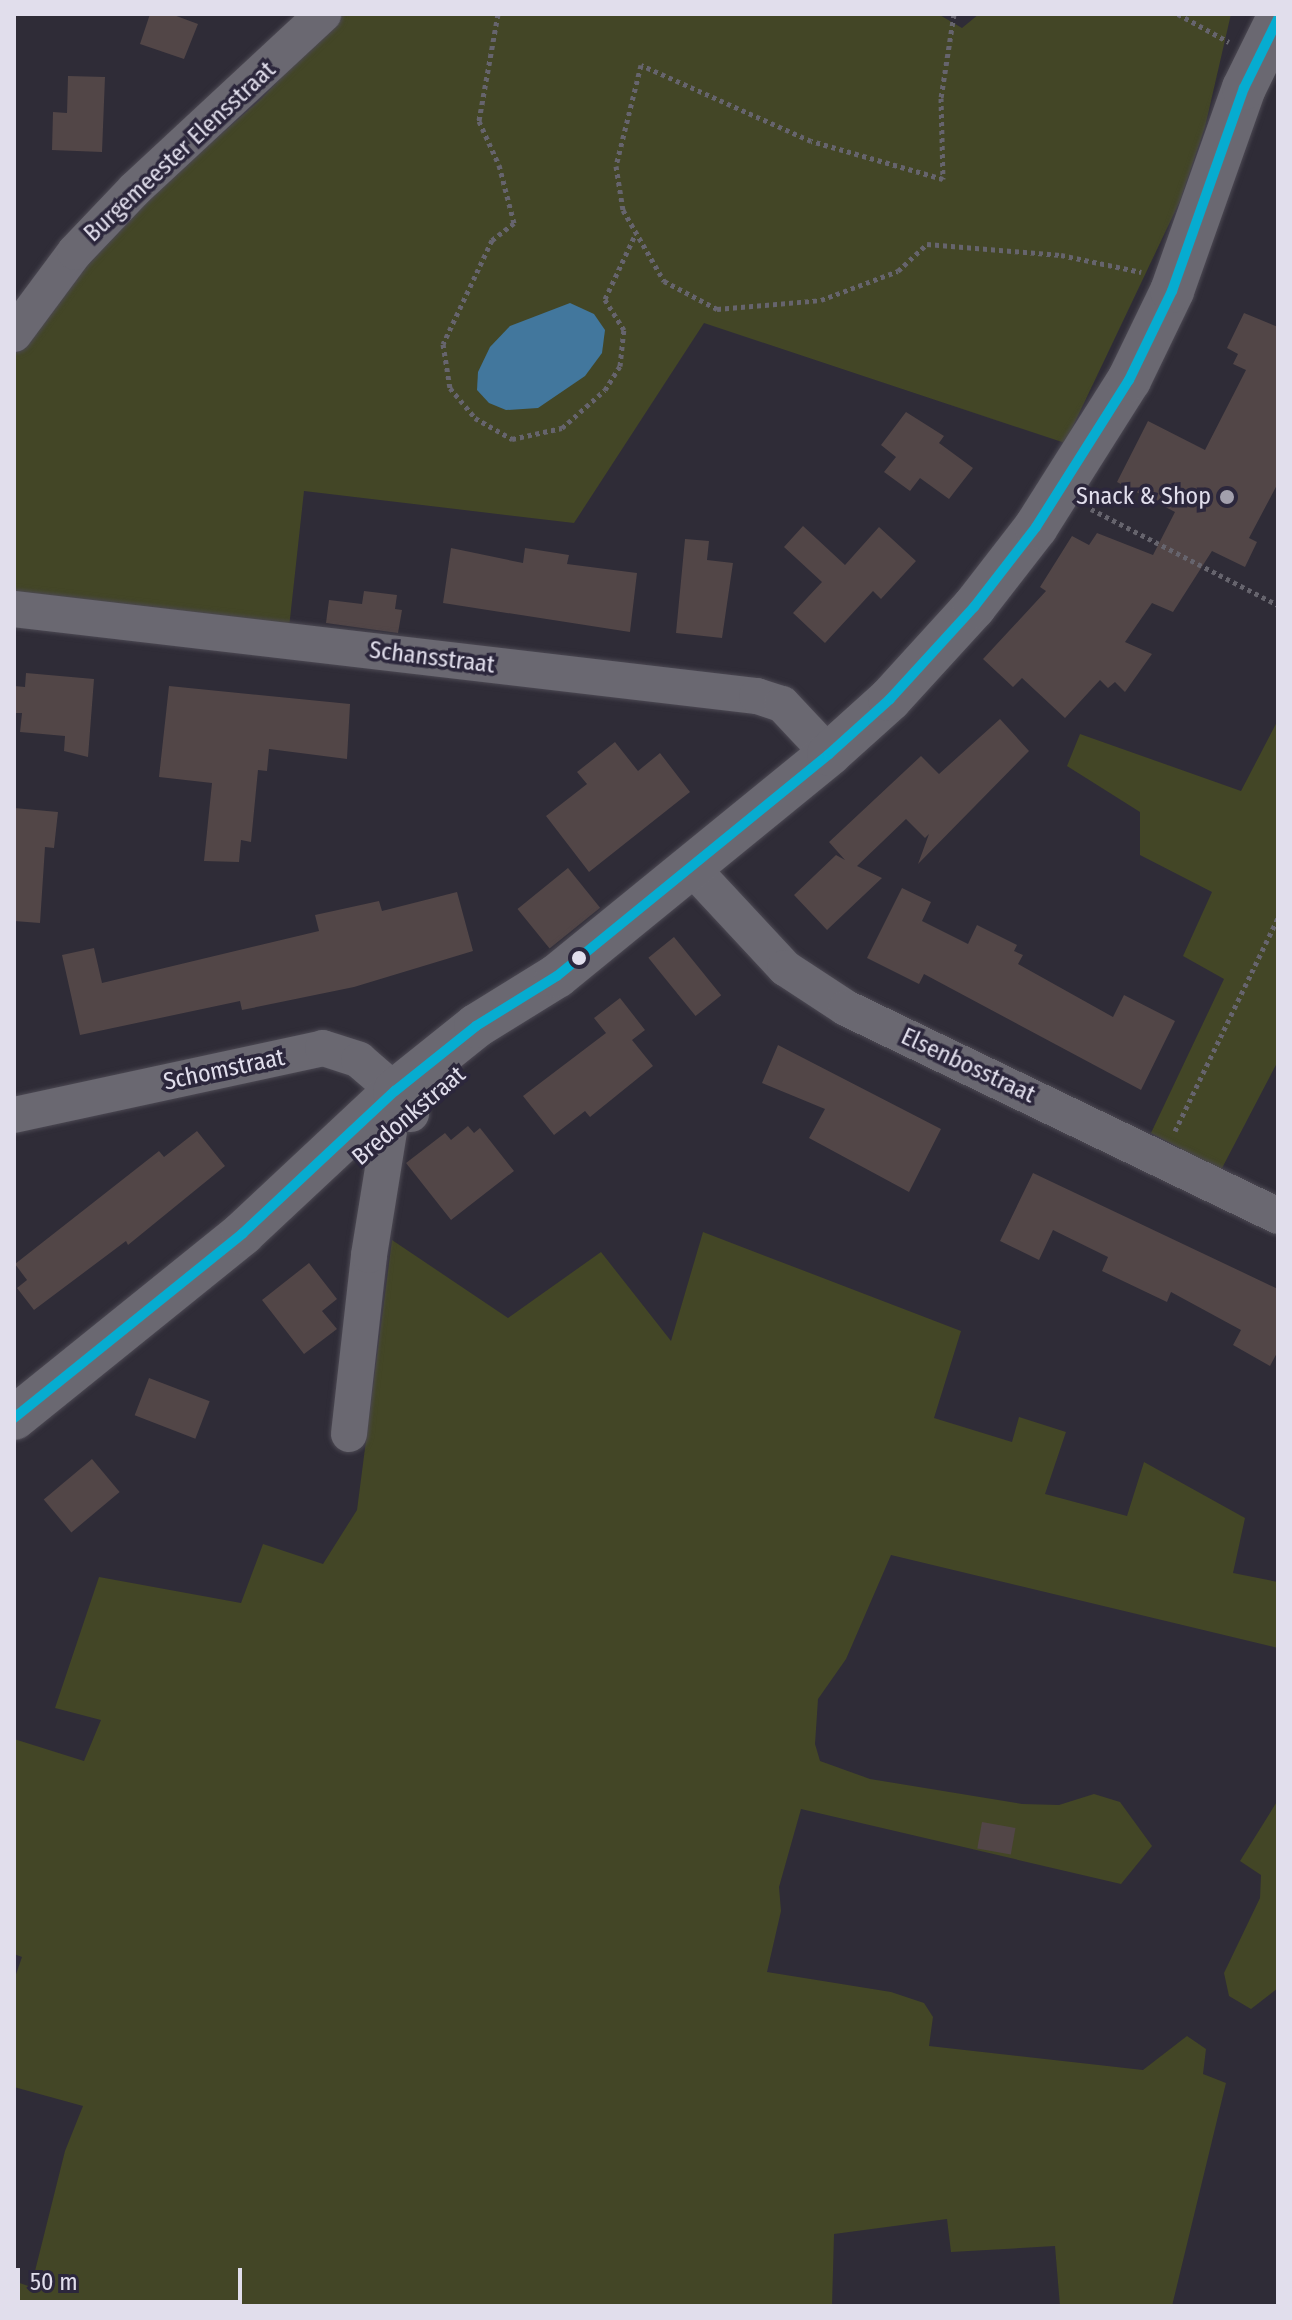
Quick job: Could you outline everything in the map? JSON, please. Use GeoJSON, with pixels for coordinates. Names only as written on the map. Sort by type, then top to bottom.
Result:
{"type":"FeatureCollection","features":[{"type":"Feature","properties":{"kind":"street","name":"Burgemeester Elensstraat"},"geometry":{"type":"LineString","coordinates":[[14,334],[75,252],[309,19]]}},
{"type":"Feature","properties":{"kind":"street","name":"Bredonkstraat"},"geometry":{"type":"LineString","coordinates":[[14,1418],[243,1233],[346,1168],[398,1112],[494,1045],[557,976],[692,868],[890,699],[974,607],[1061,490],[1129,380],[1174,285],[1247,51],[1278,19]]}},
{"type":"Feature","properties":{"kind":"street","name":"Schansstraat"},"geometry":{"type":"LineString","coordinates":[[14,609],[757,696],[782,704],[829,754]]}},
{"type":"Feature","properties":{"kind":"street","name":"Elsenbosstraat"},"geometry":{"type":"LineString","coordinates":[[692,868],[785,968],[846,1008],[1162,1157],[1278,1216]]}},
{"type":"Feature","properties":{"kind":"street","name":"Schomstraat"},"geometry":{"type":"LineString","coordinates":[[14,1115],[323,1048],[359,1060],[398,1112]]}},
{"type":"Feature","properties":{"kind":"street"},"geometry":{"type":"LineString","coordinates":[[349,1434],[369,1255],[398,1112]]}},
{"type":"Feature","properties":{"kind":"path"},"geometry":{"type":"LineString","coordinates":[[498,14],[479,121],[499,165],[514,223],[492,240],[443,344],[450,388],[475,418],[512,439],[562,428],[605,390],[620,366],[624,330],[605,299],[635,234]]}},
{"type":"Feature","properties":{"kind":"path"},"geometry":{"type":"LineString","coordinates":[[954,14],[941,98],[943,179],[811,141],[641,65],[616,166],[623,210],[664,281],[717,309],[821,300],[898,271],[927,244],[1061,255],[1127,267],[1174,285]]}},
{"type":"Feature","properties":{"kind":"path"},"geometry":{"type":"LineString","coordinates":[[1178,14],[1247,51]]}},
{"type":"Feature","properties":{"kind":"path"},"geometry":{"type":"LineString","coordinates":[[1061,490],[1113,523],[1278,605]]}},
{"type":"Feature","properties":{"kind":"path"},"geometry":{"type":"LineString","coordinates":[[1162,1157],[1278,918]]}},
{"type":"Feature","properties":{"kind":"green space"},"geometry":{"type":"Polygon","coordinates":[[[342,14],[938,14],[962,28],[979,14],[1231,14],[1205,127],[1180,201],[1065,443],[704,323],[574,523],[304,491],[289,628],[14,594],[16,353],[70,278],[173,176],[260,100],[342,14]]]}},
{"type":"Feature","properties":{"kind":"green space"},"geometry":{"type":"Polygon","coordinates":[[[1278,720],[1278,1061],[1221,1170],[1151,1133],[1224,979],[1183,956],[1212,892],[1140,855],[1140,812],[1067,766],[1080,734],[1241,791],[1278,720]]]}},
{"type":"Feature","properties":{"kind":"green space"},"geometry":{"type":"Polygon","coordinates":[[[703,1232],[961,1331],[934,1418],[1012,1442],[1019,1417],[1066,1432],[1045,1494],[1127,1516],[1144,1462],[1245,1518],[1233,1573],[1278,1582],[1278,1648],[891,1555],[846,1659],[818,1699],[815,1744],[820,1761],[870,1779],[1022,1804],[1059,1805],[1094,1794],[1120,1802],[1152,1846],[1121,1884],[801,1809],[779,1887],[781,1911],[767,1972],[891,1992],[924,2003],[933,2017],[929,2046],[1143,2070],[1187,2036],[1206,2049],[1203,2074],[1226,2083],[1172,2306],[1060,2306],[1055,2246],[951,2252],[947,2219],[834,2234],[832,2306],[14,2306],[14,2281],[31,2287],[65,2151],[83,2106],[14,2087],[14,1980],[22,1957],[14,1954],[14,1739],[84,1761],[101,1720],[55,1708],[99,1577],[241,1603],[263,1544],[323,1564],[357,1510],[392,1240],[508,1318],[601,1252],[671,1341],[703,1232]]]}},
{"type":"Feature","properties":{"kind":"green space"},"geometry":{"type":"Polygon","coordinates":[[[1278,1800],[1278,1988],[1251,2009],[1229,1996],[1224,1973],[1260,1898],[1261,1875],[1240,1861],[1278,1800]]]}},
{"type":"Feature","properties":{"kind":"water"},"geometry":{"type":"Polygon","coordinates":[[[570,303],[594,314],[605,330],[602,353],[585,376],[538,408],[506,410],[489,403],[477,390],[478,372],[490,347],[510,326],[570,303]]]}},
{"type":"Feature","properties":{"kind":"building"},"geometry":{"type":"Polygon","coordinates":[[[150,14],[171,14],[198,24],[184,59],[140,44],[150,14]]]}},
{"type":"Feature","properties":{"kind":"building"},"geometry":{"type":"Polygon","coordinates":[[[68,76],[105,77],[102,152],[52,150],[53,112],[67,113],[68,76]]]}},
{"type":"Feature","properties":{"kind":"building"},"geometry":{"type":"Polygon","coordinates":[[[1244,313],[1278,327],[1278,483],[1249,538],[1257,542],[1245,567],[1212,551],[1173,612],[1152,603],[1125,642],[1152,654],[1125,692],[1115,682],[1108,688],[1100,680],[1065,718],[1022,678],[1013,687],[983,659],[1046,591],[1040,587],[1072,536],[1089,545],[1097,533],[1153,555],[1175,512],[1117,482],[1148,421],[1205,450],[1246,370],[1233,364],[1238,354],[1227,348],[1244,313]]]}},
{"type":"Feature","properties":{"kind":"building"},"geometry":{"type":"Polygon","coordinates":[[[906,412],[944,436],[939,443],[973,468],[949,499],[920,478],[910,491],[884,472],[896,457],[881,445],[906,412]]]}},
{"type":"Feature","properties":{"kind":"building"},"geometry":{"type":"Polygon","coordinates":[[[803,526],[845,565],[879,527],[916,561],[881,599],[873,591],[825,643],[793,613],[822,582],[784,547],[803,526]]]}},
{"type":"Feature","properties":{"kind":"building"},"geometry":{"type":"Polygon","coordinates":[[[685,539],[709,541],[707,560],[733,563],[722,638],[676,633],[685,539]]]}},
{"type":"Feature","properties":{"kind":"building"},"geometry":{"type":"Polygon","coordinates":[[[451,548],[523,563],[525,548],[569,555],[567,564],[637,573],[630,632],[443,603],[451,548]]]}},
{"type":"Feature","properties":{"kind":"building"},"geometry":{"type":"Polygon","coordinates":[[[364,591],[397,595],[395,609],[402,610],[398,633],[326,623],[329,600],[362,604],[364,591]]]}},
{"type":"Feature","properties":{"kind":"building"},"geometry":{"type":"Polygon","coordinates":[[[26,673],[94,679],[88,757],[64,751],[65,736],[20,732],[22,713],[14,713],[14,686],[25,687],[26,673]]]}},
{"type":"Feature","properties":{"kind":"building"},"geometry":{"type":"Polygon","coordinates":[[[169,686],[350,704],[347,759],[269,749],[267,771],[258,770],[251,842],[241,840],[239,862],[204,861],[212,783],[159,777],[169,686]]]}},
{"type":"Feature","properties":{"kind":"building"},"geometry":{"type":"Polygon","coordinates":[[[1000,719],[1029,751],[918,864],[929,834],[925,838],[906,819],[857,866],[882,878],[827,930],[794,895],[836,855],[845,860],[829,842],[921,756],[939,774],[1000,719]]]}},
{"type":"Feature","properties":{"kind":"building"},"geometry":{"type":"Polygon","coordinates":[[[615,742],[638,771],[660,753],[690,792],[589,872],[546,816],[587,784],[577,772],[615,742]]]}},
{"type":"Feature","properties":{"kind":"building"},"geometry":{"type":"Polygon","coordinates":[[[14,808],[58,812],[54,848],[45,847],[40,923],[14,921],[14,808]]]}},
{"type":"Feature","properties":{"kind":"building"},"geometry":{"type":"Polygon","coordinates":[[[568,868],[600,908],[550,949],[517,909],[568,868]]]}},
{"type":"Feature","properties":{"kind":"building"},"geometry":{"type":"Polygon","coordinates":[[[902,888],[931,902],[922,921],[968,944],[977,925],[1017,945],[1014,951],[1023,955],[1018,964],[1113,1017],[1124,995],[1175,1021],[1141,1090],[924,974],[919,984],[867,958],[902,888]]]}},
{"type":"Feature","properties":{"kind":"building"},"geometry":{"type":"Polygon","coordinates":[[[457,892],[473,951],[354,987],[242,1010],[240,1001],[80,1035],[62,955],[94,948],[102,983],[319,931],[315,915],[379,901],[382,911],[457,892]]]}},
{"type":"Feature","properties":{"kind":"building"},"geometry":{"type":"Polygon","coordinates":[[[674,937],[721,995],[696,1016],[648,958],[674,937]]]}},
{"type":"Feature","properties":{"kind":"building"},"geometry":{"type":"Polygon","coordinates":[[[620,998],[645,1030],[632,1040],[653,1066],[590,1117],[585,1111],[554,1135],[523,1096],[606,1033],[594,1018],[620,998]]]}},
{"type":"Feature","properties":{"kind":"building"},"geometry":{"type":"Polygon","coordinates":[[[778,1045],[941,1129],[909,1192],[809,1138],[825,1109],[762,1083],[778,1045]]]}},
{"type":"Feature","properties":{"kind":"building"},"geometry":{"type":"Polygon","coordinates":[[[468,1126],[474,1133],[480,1128],[514,1171],[451,1220],[406,1163],[445,1133],[451,1140],[468,1126]]]}},
{"type":"Feature","properties":{"kind":"building"},"geometry":{"type":"Polygon","coordinates":[[[197,1131],[225,1166],[128,1245],[126,1241],[34,1310],[17,1288],[27,1280],[15,1264],[159,1151],[164,1157],[197,1131]]]}},
{"type":"Feature","properties":{"kind":"building"},"geometry":{"type":"Polygon","coordinates":[[[1033,1173],[1278,1289],[1278,1351],[1270,1366],[1233,1345],[1241,1330],[1171,1292],[1167,1302],[1102,1271],[1108,1257],[1053,1230],[1039,1260],[1000,1241],[1033,1173]]]}},
{"type":"Feature","properties":{"kind":"building"},"geometry":{"type":"Polygon","coordinates":[[[309,1263],[337,1299],[322,1311],[337,1329],[304,1354],[262,1300],[309,1263]]]}},
{"type":"Feature","properties":{"kind":"building"},"geometry":{"type":"Polygon","coordinates":[[[149,1378],[210,1401],[195,1439],[135,1415],[149,1378]]]}},
{"type":"Feature","properties":{"kind":"building"},"geometry":{"type":"Polygon","coordinates":[[[92,1459],[120,1492],[71,1532],[44,1499],[92,1459]]]}},
{"type":"Feature","properties":{"kind":"building"},"geometry":{"type":"Polygon","coordinates":[[[982,1822],[1015,1828],[1011,1854],[977,1849],[982,1822]]]}},
{"type":"Feature","properties":{"kind":"transit line"},"geometry":{"type":"LineString","coordinates":[[14,1418],[243,1233],[395,1091],[476,1026],[557,976],[829,754],[890,699],[974,607],[1036,527],[1129,380],[1172,291],[1244,88],[1278,19]]}},
{"type":"Feature","properties":{"kind":"place","name":"Snack & Shop"},"geometry":{"type":"Point","coordinates":[1227,497]}}]}
